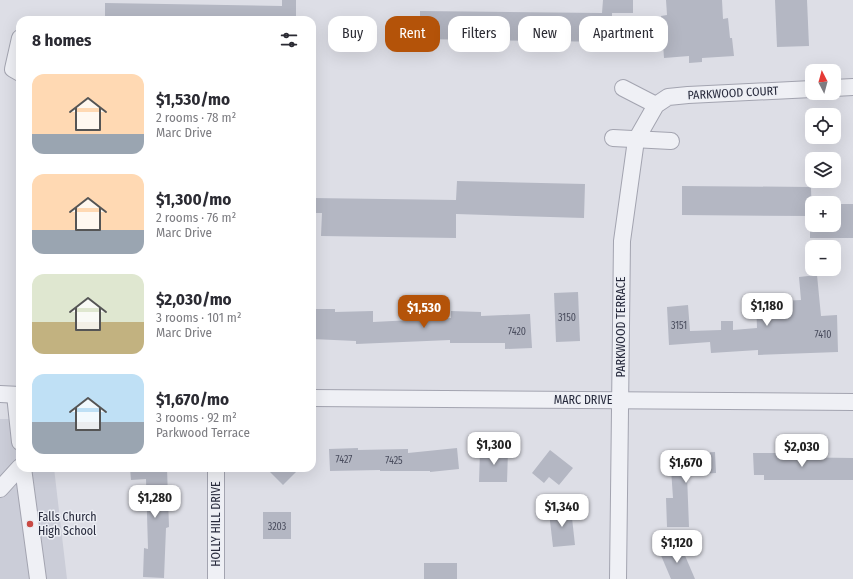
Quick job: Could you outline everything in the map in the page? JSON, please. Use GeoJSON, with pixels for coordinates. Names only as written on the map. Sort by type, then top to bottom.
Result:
{"type":"FeatureCollection","features":[{"type":"Feature","properties":{"kind":"street"},"geometry":{"type":"LineString","coordinates":[[16,56],[13,70],[16,71]]}},
{"type":"Feature","properties":{"kind":"street"},"geometry":{"type":"LineString","coordinates":[[841,88],[853,87]]}},
{"type":"Feature","properties":{"kind":"street"},"geometry":{"type":"LineString","coordinates":[[624,88],[656,105]]}},
{"type":"Feature","properties":{"kind":"street","name":"PARKWOOD COURT"},"geometry":{"type":"LineString","coordinates":[[656,105],[668,97],[805,89]]}},
{"type":"Feature","properties":{"kind":"street","name":"PARKWOOD TERRACE"},"geometry":{"type":"LineString","coordinates":[[618,579],[622,241],[636,140],[656,105]]}},
{"type":"Feature","properties":{"kind":"street"},"geometry":{"type":"LineString","coordinates":[[613,138],[670,141]]}},
{"type":"Feature","properties":{"kind":"street"},"geometry":{"type":"LineString","coordinates":[[12,394],[16,418]]}},
{"type":"Feature","properties":{"kind":"street","name":"MARC DRIVE"},"geometry":{"type":"LineString","coordinates":[[316,398],[853,402]]}},
{"type":"Feature","properties":{"kind":"street"},"geometry":{"type":"LineString","coordinates":[[0,489],[16,471]]}},
{"type":"Feature","properties":{"kind":"street"},"geometry":{"type":"LineString","coordinates":[[24,472],[38,579]]}},
{"type":"Feature","properties":{"kind":"street","name":"HOLLY HILL DRIVE"},"geometry":{"type":"LineString","coordinates":[[216,472],[216,579]]}},
{"type":"Feature","properties":{"kind":"shaded area","name":"Falls Church High School"},"geometry":{"type":"Polygon","coordinates":[[[0,419],[16,419],[16,472],[54,472],[67,579],[0,579],[0,419]]]}},
{"type":"Feature","properties":{"kind":"building"},"geometry":{"type":"Polygon","coordinates":[[[282,0],[296,0],[296,16],[105,16],[105,3],[282,6],[282,0]]]}},
{"type":"Feature","properties":{"kind":"building"},"geometry":{"type":"Polygon","coordinates":[[[603,0],[633,0],[633,13],[612,13],[612,16],[579,16],[579,41],[571,41],[571,16],[518,16],[518,41],[510,40],[510,16],[448,16],[448,39],[440,39],[440,16],[420,16],[420,11],[602,13],[603,0]]]}},
{"type":"Feature","properties":{"kind":"building"},"geometry":{"type":"Polygon","coordinates":[[[666,0],[722,0],[723,19],[728,18],[734,56],[702,58],[702,62],[689,63],[689,56],[664,58],[664,52],[668,52],[668,16],[661,16],[667,15],[666,0]]]}},
{"type":"Feature","properties":{"kind":"building"},"geometry":{"type":"Polygon","coordinates":[[[775,0],[807,0],[809,46],[777,47],[775,0]]]}},
{"type":"Feature","properties":{"kind":"building"},"geometry":{"type":"Polygon","coordinates":[[[457,181],[585,184],[584,218],[456,214],[456,238],[321,236],[322,213],[316,213],[316,198],[456,200],[457,181]]]}},
{"type":"Feature","properties":{"kind":"building"},"geometry":{"type":"Polygon","coordinates":[[[682,186],[811,188],[811,196],[805,196],[805,216],[682,215],[682,186]]]}},
{"type":"Feature","properties":{"kind":"building"},"geometry":{"type":"Polygon","coordinates":[[[841,204],[853,204],[853,238],[810,238],[810,232],[841,232],[841,204]]]}},
{"type":"Feature","properties":{"kind":"building"},"geometry":{"type":"Polygon","coordinates":[[[817,276],[821,316],[837,315],[838,352],[758,355],[758,350],[711,353],[710,342],[669,345],[667,307],[688,305],[690,331],[721,330],[721,321],[733,321],[733,330],[757,328],[756,302],[801,300],[799,277],[817,276]]]}},
{"type":"Feature","properties":{"kind":"building"},"geometry":{"type":"Polygon","coordinates":[[[578,292],[580,341],[556,342],[554,293],[578,292]]]}},
{"type":"Feature","properties":{"kind":"building"},"geometry":{"type":"Polygon","coordinates":[[[316,309],[335,309],[335,312],[373,311],[373,322],[451,318],[451,311],[481,312],[481,316],[530,314],[532,348],[505,349],[505,343],[450,343],[450,340],[356,344],[356,341],[316,339],[316,309]]]}},
{"type":"Feature","properties":{"kind":"building"},"geometry":{"type":"Polygon","coordinates":[[[358,448],[358,450],[408,449],[408,453],[457,448],[459,469],[430,472],[380,470],[330,471],[329,449],[358,448]]]}},
{"type":"Feature","properties":{"kind":"building"},"geometry":{"type":"Polygon","coordinates":[[[480,450],[508,450],[507,482],[479,482],[480,450]]]}},
{"type":"Feature","properties":{"kind":"building"},"geometry":{"type":"Polygon","coordinates":[[[550,450],[573,468],[559,485],[549,477],[544,483],[532,473],[550,450]]]}},
{"type":"Feature","properties":{"kind":"building"},"geometry":{"type":"Polygon","coordinates":[[[715,452],[716,473],[687,475],[689,527],[667,527],[666,498],[673,498],[670,454],[715,452]]]}},
{"type":"Feature","properties":{"kind":"building"},"geometry":{"type":"Polygon","coordinates":[[[753,453],[781,453],[781,457],[853,458],[853,480],[764,480],[764,475],[754,475],[753,453]]]}},
{"type":"Feature","properties":{"kind":"building"},"geometry":{"type":"Polygon","coordinates":[[[130,472],[167,472],[169,527],[166,528],[164,578],[143,577],[144,548],[148,549],[146,479],[131,480],[130,472]]]}},
{"type":"Feature","properties":{"kind":"building"},"geometry":{"type":"Polygon","coordinates":[[[270,472],[296,472],[283,485],[270,472]]]}},
{"type":"Feature","properties":{"kind":"building"},"geometry":{"type":"Polygon","coordinates":[[[571,509],[575,545],[553,547],[549,512],[571,509]]]}},
{"type":"Feature","properties":{"kind":"building"},"geometry":{"type":"Polygon","coordinates":[[[263,512],[291,512],[291,539],[263,539],[263,512]]]}},
{"type":"Feature","properties":{"kind":"building"},"geometry":{"type":"Polygon","coordinates":[[[680,544],[695,579],[671,579],[660,553],[680,544]]]}},
{"type":"Feature","properties":{"kind":"building"},"geometry":{"type":"Polygon","coordinates":[[[424,563],[457,563],[457,579],[424,579],[424,563]]]}},
{"type":"Feature","properties":{"kind":"place","name":"Falls Church High School"},"geometry":{"type":"Point","coordinates":[30,524]}}]}
